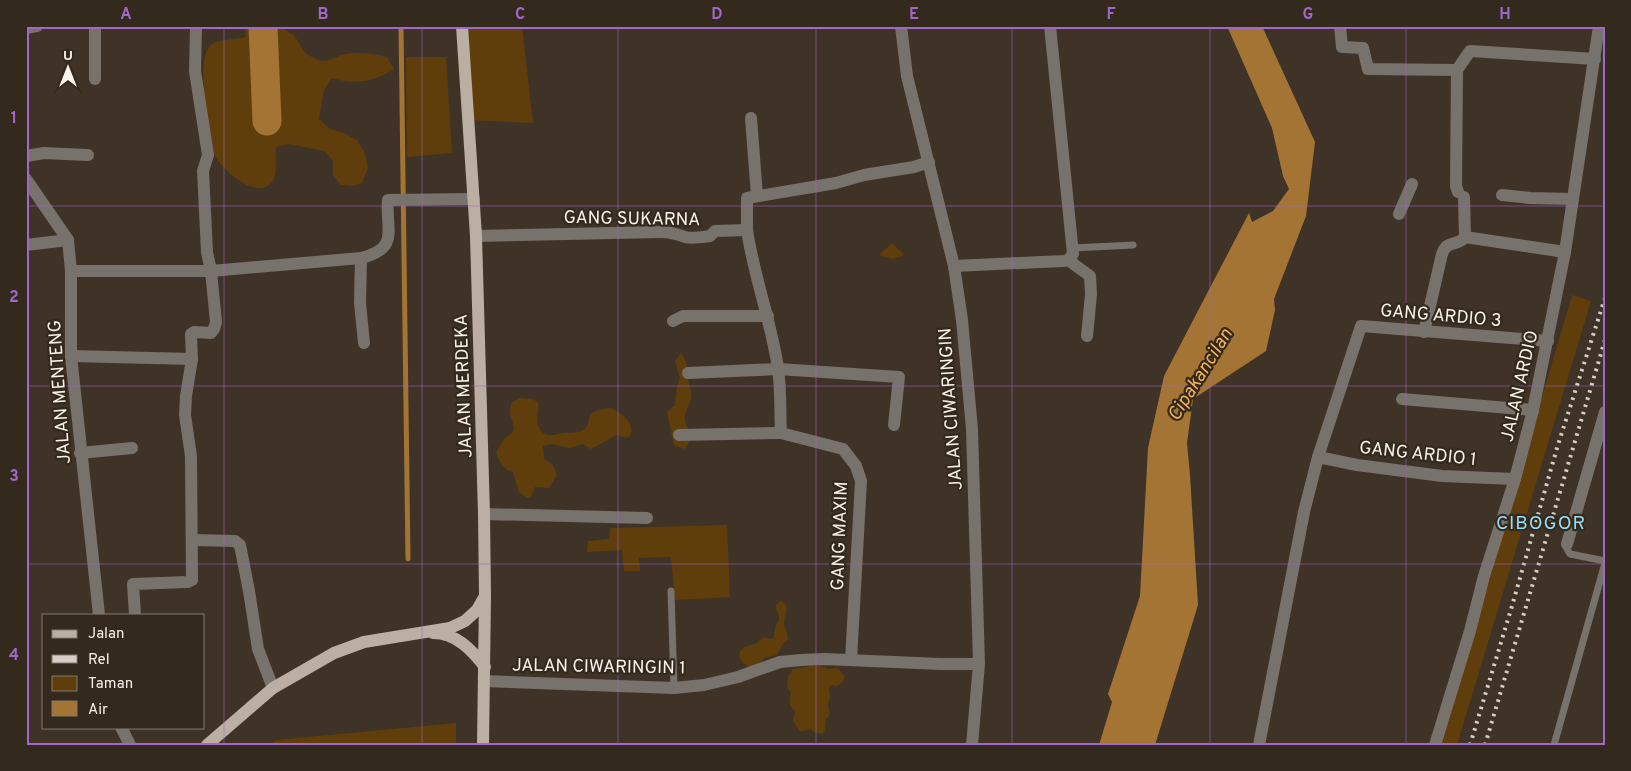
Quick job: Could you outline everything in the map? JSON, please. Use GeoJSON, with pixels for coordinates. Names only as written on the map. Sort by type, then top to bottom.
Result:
{"type":"FeatureCollection","features":[{"type":"Feature","properties":{"kind":"main road","name":"JALAN MERDEKA"},"geometry":{"type":"LineString","coordinates":[[462,26],[476,236],[484,514],[483,745]]}},
{"type":"Feature","properties":{"kind":"main road"},"geometry":{"type":"LineString","coordinates":[[207,745],[273,688],[334,653],[364,642],[450,628],[465,620],[477,610],[485,596]]}},
{"type":"Feature","properties":{"kind":"main road"},"geometry":{"type":"LineString","coordinates":[[418,633],[438,633],[456,639],[472,651],[484,666]]}},
{"type":"Feature","properties":{"kind":"street"},"geometry":{"type":"LineString","coordinates":[[26,28],[37,26]]}},
{"type":"Feature","properties":{"kind":"street"},"geometry":{"type":"LineString","coordinates":[[95,26],[95,79]]}},
{"type":"Feature","properties":{"kind":"street"},"geometry":{"type":"LineString","coordinates":[[136,614],[133,584],[188,582],[192,580],[191,456],[185,415],[192,360],[191,334],[194,332],[211,333],[216,322],[211,271],[207,252],[204,171],[208,156],[196,85],[194,50],[196,26]]}},
{"type":"Feature","properties":{"kind":"street","name":"JALAN CIWARINGIN"},"geometry":{"type":"LineString","coordinates":[[901,26],[907,76],[954,266],[962,320],[972,429],[979,664],[972,745]]}},
{"type":"Feature","properties":{"kind":"street"},"geometry":{"type":"LineString","coordinates":[[1050,26],[1071,254],[1090,276],[1087,336]]}},
{"type":"Feature","properties":{"kind":"street"},"geometry":{"type":"LineString","coordinates":[[1340,26],[1342,47],[1363,48],[1367,68],[1457,70]]}},
{"type":"Feature","properties":{"kind":"street","name":"JALAN ARDIO"},"geometry":{"type":"LineString","coordinates":[[1435,745],[1470,630],[1484,576],[1515,479],[1533,410],[1565,252],[1599,26]]}},
{"type":"Feature","properties":{"kind":"street"},"geometry":{"type":"LineString","coordinates":[[1424,332],[1444,248],[1449,244],[1461,242],[1465,237],[1461,194],[1456,186],[1457,70],[1470,51],[1595,59]]}},
{"type":"Feature","properties":{"kind":"street"},"geometry":{"type":"LineString","coordinates":[[751,118],[757,196]]}},
{"type":"Feature","properties":{"kind":"street"},"geometry":{"type":"LineString","coordinates":[[26,156],[44,153],[88,155]]}},
{"type":"Feature","properties":{"kind":"street"},"geometry":{"type":"LineString","coordinates":[[781,433],[778,370],[768,316],[751,254],[747,230],[747,199],[749,197],[906,169],[929,162]]}},
{"type":"Feature","properties":{"kind":"street","name":"JALAN MENTENG"},"geometry":{"type":"LineString","coordinates":[[26,179],[68,240],[71,271],[71,356],[99,614]]}},
{"type":"Feature","properties":{"kind":"street"},"geometry":{"type":"LineString","coordinates":[[1399,214],[1412,184]]}},
{"type":"Feature","properties":{"kind":"street"},"geometry":{"type":"LineString","coordinates":[[1502,195],[1573,199]]}},
{"type":"Feature","properties":{"kind":"street"},"geometry":{"type":"LineString","coordinates":[[71,271],[211,271],[362,258],[378,252],[387,241],[390,228],[388,200],[474,199]]}},
{"type":"Feature","properties":{"kind":"street","name":"GANG SUKARNA"},"geometry":{"type":"LineString","coordinates":[[476,236],[661,232],[678,233],[686,237],[706,237],[716,231],[747,230]]}},
{"type":"Feature","properties":{"kind":"street"},"geometry":{"type":"LineString","coordinates":[[1465,237],[1565,252]]}},
{"type":"Feature","properties":{"kind":"street"},"geometry":{"type":"LineString","coordinates":[[26,245],[68,240]]}},
{"type":"Feature","properties":{"kind":"street"},"geometry":{"type":"LineString","coordinates":[[954,266],[1071,254]]}},
{"type":"Feature","properties":{"kind":"street"},"geometry":{"type":"LineString","coordinates":[[362,258],[360,304],[364,343]]}},
{"type":"Feature","properties":{"kind":"street"},"geometry":{"type":"LineString","coordinates":[[673,321],[683,316],[768,316]]}},
{"type":"Feature","properties":{"kind":"street","name":"GANG ARDIO 3"},"geometry":{"type":"LineString","coordinates":[[1318,457],[1360,326],[1548,340]]}},
{"type":"Feature","properties":{"kind":"street"},"geometry":{"type":"LineString","coordinates":[[71,356],[192,360]]}},
{"type":"Feature","properties":{"kind":"street"},"geometry":{"type":"LineString","coordinates":[[688,373],[778,370],[899,377],[894,425]]}},
{"type":"Feature","properties":{"kind":"street"},"geometry":{"type":"LineString","coordinates":[[1402,400],[1533,410]]}},
{"type":"Feature","properties":{"kind":"street"},"geometry":{"type":"LineString","coordinates":[[1567,544],[1605,412]]}},
{"type":"Feature","properties":{"kind":"street","name":"GANG MAXIM"},"geometry":{"type":"LineString","coordinates":[[679,435],[781,433],[843,449],[856,466],[861,481],[851,660]]}},
{"type":"Feature","properties":{"kind":"street"},"geometry":{"type":"LineString","coordinates":[[80,453],[132,448]]}},
{"type":"Feature","properties":{"kind":"street"},"geometry":{"type":"LineString","coordinates":[[1260,745],[1304,512],[1318,457]]}},
{"type":"Feature","properties":{"kind":"street","name":"GANG ARDIO 1"},"geometry":{"type":"LineString","coordinates":[[1318,457],[1357,465],[1442,476],[1515,479]]}},
{"type":"Feature","properties":{"kind":"street"},"geometry":{"type":"LineString","coordinates":[[484,514],[647,518]]}},
{"type":"Feature","properties":{"kind":"street"},"geometry":{"type":"LineString","coordinates":[[192,540],[235,541],[240,545],[250,591],[258,649],[273,688]]}},
{"type":"Feature","properties":{"kind":"street","name":"JALAN CIWARINGIN 1"},"geometry":{"type":"LineString","coordinates":[[484,681],[674,688],[704,685],[780,662],[824,659],[979,664]]}},
{"type":"Feature","properties":{"kind":"street"},"geometry":{"type":"LineString","coordinates":[[122,728],[130,745]]}},
{"type":"Feature","properties":{"kind":"lane"},"geometry":{"type":"LineString","coordinates":[[1071,254],[1133,245]]}},
{"type":"Feature","properties":{"kind":"lane"},"geometry":{"type":"LineString","coordinates":[[1554,745],[1605,562],[1570,554],[1567,544]]}},
{"type":"Feature","properties":{"kind":"lane"},"geometry":{"type":"LineString","coordinates":[[671,591],[674,688]]}},
{"type":"Feature","properties":{"kind":"green space"},"geometry":{"type":"Polygon","coordinates":[[[244,26],[282,26],[282,28],[294,36],[305,52],[317,60],[326,61],[345,54],[356,53],[387,57],[394,69],[387,73],[379,77],[356,82],[332,78],[324,90],[319,119],[330,129],[344,133],[357,140],[365,153],[368,168],[362,183],[353,186],[341,185],[333,175],[333,161],[325,151],[288,144],[276,147],[274,179],[265,187],[249,186],[223,167],[214,154],[204,96],[204,64],[206,52],[212,44],[246,37],[244,26]]]}},
{"type":"Feature","properties":{"kind":"green space"},"geometry":{"type":"Polygon","coordinates":[[[462,26],[522,26],[533,123],[468,120],[462,26]]]}},
{"type":"Feature","properties":{"kind":"green space"},"geometry":{"type":"Polygon","coordinates":[[[406,57],[446,57],[452,153],[407,157],[406,57]]]}},
{"type":"Feature","properties":{"kind":"green space"},"geometry":{"type":"Polygon","coordinates":[[[892,243],[904,255],[893,259],[879,255],[892,243]]]}},
{"type":"Feature","properties":{"kind":"green space"},"geometry":{"type":"Polygon","coordinates":[[[1572,295],[1591,301],[1457,745],[1440,745],[1572,295]]]}},
{"type":"Feature","properties":{"kind":"green space"},"geometry":{"type":"Polygon","coordinates":[[[681,353],[687,365],[691,394],[685,417],[691,436],[685,449],[674,445],[667,412],[675,405],[680,378],[675,361],[681,353]]]}},
{"type":"Feature","properties":{"kind":"green space"},"geometry":{"type":"Polygon","coordinates":[[[520,398],[532,399],[538,402],[537,422],[542,432],[548,435],[581,431],[587,427],[589,418],[594,412],[610,408],[629,421],[631,435],[627,438],[617,435],[591,449],[583,444],[570,448],[552,444],[543,446],[544,459],[553,465],[557,475],[549,488],[535,487],[531,497],[527,498],[519,492],[513,472],[504,467],[496,452],[504,439],[514,429],[510,413],[511,406],[512,402],[520,398]]]}},
{"type":"Feature","properties":{"kind":"green space"},"geometry":{"type":"Polygon","coordinates":[[[727,525],[730,597],[675,600],[671,557],[639,558],[640,571],[624,571],[622,550],[587,552],[588,541],[609,539],[610,528],[727,525]]]}},
{"type":"Feature","properties":{"kind":"green space"},"geometry":{"type":"Polygon","coordinates":[[[781,601],[786,605],[784,622],[788,639],[782,645],[777,655],[764,658],[760,665],[750,668],[740,658],[741,649],[757,643],[763,637],[774,638],[779,618],[776,605],[781,601]]]}},
{"type":"Feature","properties":{"kind":"green space"},"geometry":{"type":"Polygon","coordinates":[[[820,666],[828,669],[838,668],[845,677],[840,684],[832,685],[829,688],[828,706],[830,714],[826,720],[825,731],[822,734],[811,729],[800,731],[793,721],[795,711],[791,707],[791,693],[787,687],[788,677],[793,669],[820,666]]]}},
{"type":"Feature","properties":{"kind":"green space"},"geometry":{"type":"Polygon","coordinates":[[[456,723],[456,745],[268,745],[277,740],[456,723]]]}},
{"type":"Feature","properties":{"kind":"water","name":"Cipakancilan"},"geometry":{"type":"Polygon","coordinates":[[[1227,26],[1262,26],[1315,142],[1306,216],[1274,299],[1275,310],[1266,351],[1193,399],[1187,443],[1198,605],[1155,745],[1099,745],[1112,702],[1108,694],[1140,596],[1148,448],[1164,376],[1249,213],[1252,222],[1273,211],[1289,189],[1283,176],[1272,128],[1227,26]]]}},
{"type":"Feature","properties":{"kind":"waterway"},"geometry":{"type":"LineString","coordinates":[[263,26],[267,121]]}},
{"type":"Feature","properties":{"kind":"waterway"},"geometry":{"type":"LineString","coordinates":[[401,26],[408,559]]}},
{"type":"Feature","properties":{"kind":"railway"},"geometry":{"type":"LineString","coordinates":[[1470,745],[1557,448],[1605,298]]}},
{"type":"Feature","properties":{"kind":"railway"},"geometry":{"type":"LineString","coordinates":[[1485,745],[1605,340]]}},
{"type":"Feature","properties":{"kind":"district","name":"CIBOGOR"},"geometry":{"type":"Point","coordinates":[1541,522]}}]}
